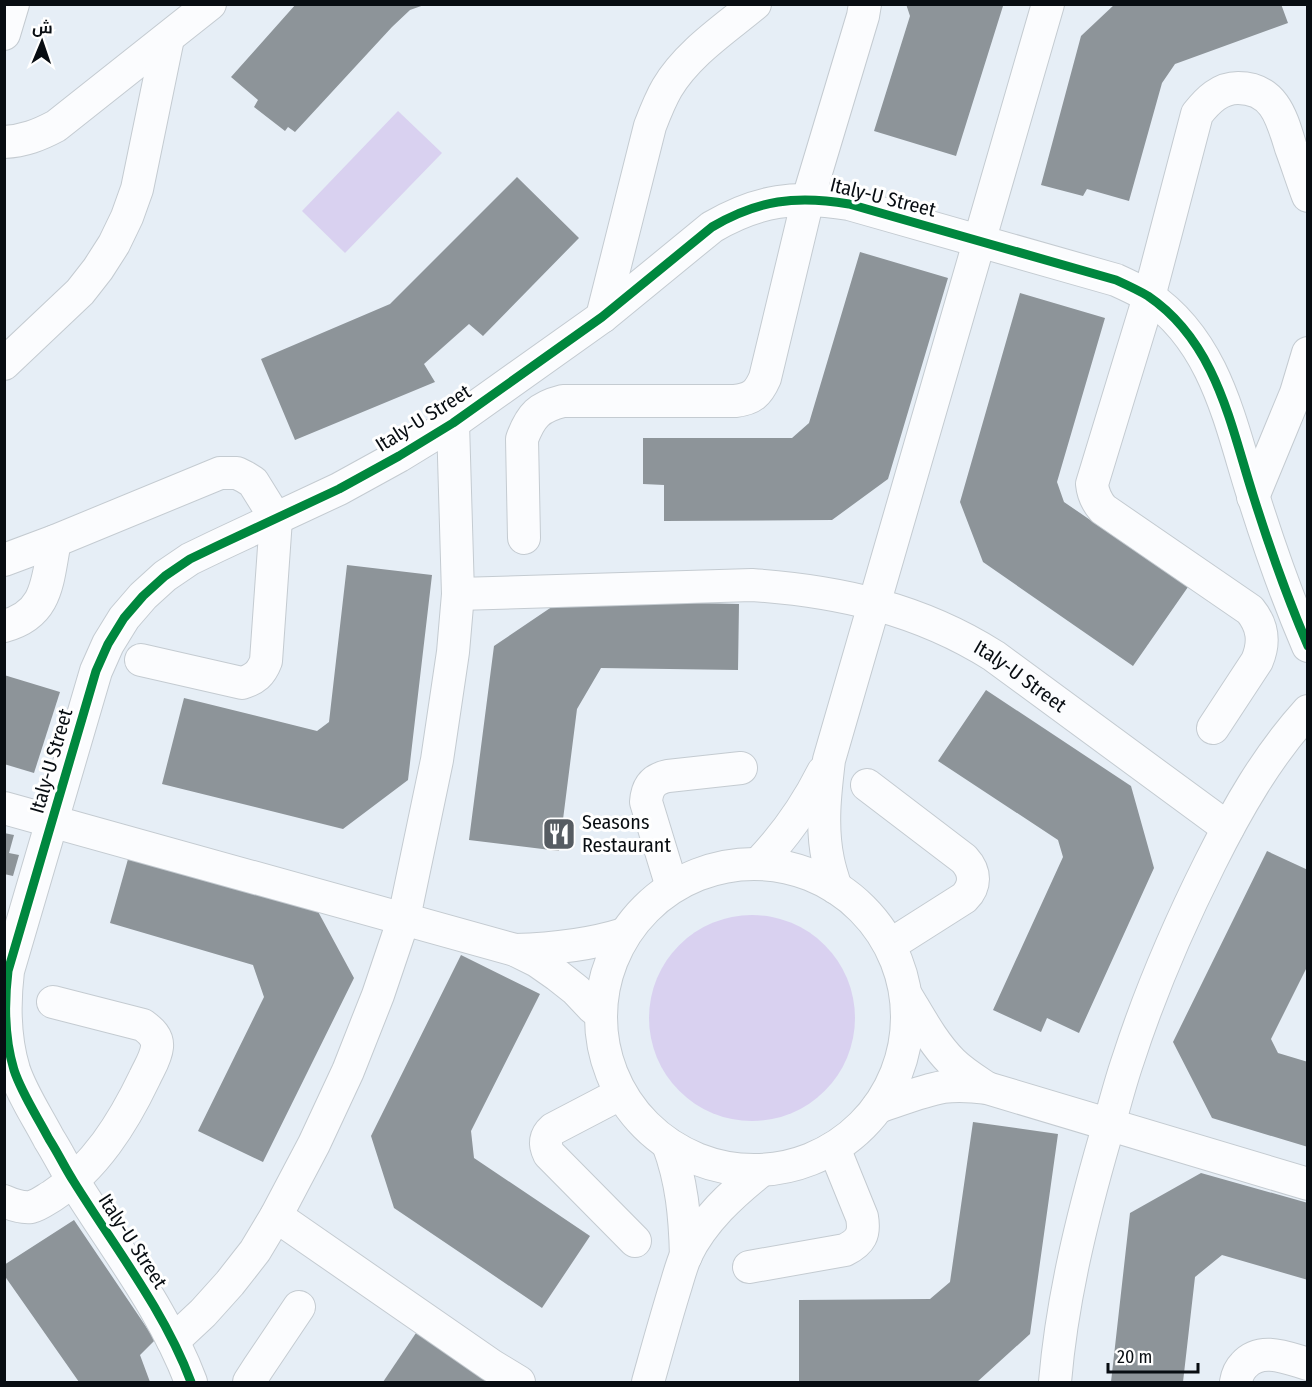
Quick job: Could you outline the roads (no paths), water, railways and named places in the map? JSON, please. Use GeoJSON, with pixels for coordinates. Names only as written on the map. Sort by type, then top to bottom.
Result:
{"type":"FeatureCollection","features":[{"type":"Feature","properties":{"kind":"street"},"geometry":{"type":"LineString","coordinates":[[4,34],[13,4]]}},
{"type":"Feature","properties":{"kind":"street"},"geometry":{"type":"LineString","coordinates":[[4,142],[40,135],[56,126],[210,4]]}},
{"type":"Feature","properties":{"kind":"street"},"geometry":{"type":"LineString","coordinates":[[602,317],[658,105],[668,86],[689,61],[755,4]]}},
{"type":"Feature","properties":{"kind":"street"},"geometry":{"type":"LineString","coordinates":[[524,538],[522,439],[527,425],[537,413],[549,405],[563,400],[735,400],[754,395],[761,387],[808,199],[865,4]]}},
{"type":"Feature","properties":{"kind":"street"},"geometry":{"type":"LineString","coordinates":[[758,864],[801,812],[829,760],[1048,4]]}},
{"type":"Feature","properties":{"kind":"street"},"geometry":{"type":"LineString","coordinates":[[4,364],[80,292],[114,244],[137,189],[168,38]]}},
{"type":"Feature","properties":{"kind":"street"},"geometry":{"type":"LineString","coordinates":[[1213,728],[1261,653],[1262,634],[1256,617],[1250,610],[1102,509],[1096,502],[1092,484],[1149,297],[1197,114],[1206,102],[1218,93],[1232,88],[1247,88],[1273,103],[1281,116],[1308,196]]}},
{"type":"Feature","properties":{"kind":"street","name":"Italy-U Street"},"geometry":{"type":"LineString","coordinates":[[191,1383],[174,1341],[72,1180],[24,1093],[14,1070],[5,1021],[8,971],[96,671],[108,644],[124,618],[165,576],[190,559],[339,489],[453,423],[570,341],[712,227],[728,217],[766,203],[785,200],[827,200],[849,204],[1116,280],[1149,297],[1180,324],[1207,362],[1224,400],[1253,497],[1308,646]]}},
{"type":"Feature","properties":{"kind":"street"},"geometry":{"type":"LineString","coordinates":[[1253,497],[1296,393],[1308,353]]}},
{"type":"Feature","properties":{"kind":"street","name":"Italy-U Street"},"geometry":{"type":"LineString","coordinates":[[174,1341],[230,1283],[255,1251],[276,1216],[314,1144],[348,1071],[378,995],[404,918],[442,728],[453,652],[458,594],[453,423]]}},
{"type":"Feature","properties":{"kind":"street"},"geometry":{"type":"LineString","coordinates":[[4,560],[55,542],[220,473],[237,473],[253,482],[276,519],[266,662],[263,669],[258,676],[242,683],[141,660]]}},
{"type":"Feature","properties":{"kind":"street"},"geometry":{"type":"LineString","coordinates":[[4,626],[18,622],[38,605],[44,594],[55,542]]}},
{"type":"Feature","properties":{"kind":"street","name":"Italy-U Street"},"geometry":{"type":"LineString","coordinates":[[458,594],[752,585],[795,588],[875,604],[921,619],[969,640],[1228,828]]}},
{"type":"Feature","properties":{"kind":"street"},"geometry":{"type":"LineString","coordinates":[[1055,1383],[1069,1286],[1086,1204],[1127,1061],[1149,1002],[1172,943],[1228,828],[1272,756],[1308,711]]}},
{"type":"Feature","properties":{"kind":"street"},"geometry":{"type":"LineString","coordinates":[[829,760],[825,796],[825,838],[836,888]]}},
{"type":"Feature","properties":{"kind":"street"},"geometry":{"type":"LineString","coordinates":[[672,887],[646,802],[651,783],[668,776],[741,768]]}},
{"type":"Feature","properties":{"kind":"street"},"geometry":{"type":"LineString","coordinates":[[867,784],[964,859],[974,879],[969,893],[964,898],[890,945]]}},
{"type":"Feature","properties":{"kind":"street","name":"Italy-U Street"},"geometry":{"type":"LineString","coordinates":[[4,808],[515,950],[537,961],[557,975],[593,1008],[600,1010]]}},
{"type":"Feature","properties":{"kind":"street"},"geometry":{"type":"LineString","coordinates":[[758,864],[778,866],[818,878],[857,904],[875,923],[890,945],[900,969],[906,994],[908,1024],[903,1054],[894,1082],[879,1107],[859,1130],[812,1160],[787,1167],[737,1170],[689,1157],[649,1130],[633,1113],[620,1094],[605,1058],[601,1038],[600,1010],[602,988],[611,960],[624,934],[646,908],[672,887],[692,877],[713,869],[758,864]]}},
{"type":"Feature","properties":{"kind":"street","name":"Italy-U Street"},"geometry":{"type":"LineString","coordinates":[[515,950],[545,950],[575,946],[624,934]]}},
{"type":"Feature","properties":{"kind":"street"},"geometry":{"type":"LineString","coordinates":[[906,994],[938,1046],[961,1069],[987,1088]]}},
{"type":"Feature","properties":{"kind":"street"},"geometry":{"type":"LineString","coordinates":[[4,1201],[12,1205],[31,1207],[39,1204],[72,1180],[101,1150],[117,1128],[138,1090],[157,1047],[156,1038],[151,1030],[143,1026],[53,1002]]}},
{"type":"Feature","properties":{"kind":"street"},"geometry":{"type":"LineString","coordinates":[[879,1107],[925,1091],[945,1087],[987,1088],[1308,1184]]}},
{"type":"Feature","properties":{"kind":"street"},"geometry":{"type":"LineString","coordinates":[[620,1094],[554,1129],[548,1134],[546,1148],[549,1154],[635,1241]]}},
{"type":"Feature","properties":{"kind":"street"},"geometry":{"type":"LineString","coordinates":[[668,1144],[676,1165],[682,1195],[686,1256]]}},
{"type":"Feature","properties":{"kind":"street"},"geometry":{"type":"LineString","coordinates":[[750,1267],[845,1250],[855,1245],[861,1237],[864,1227],[862,1217],[834,1148]]}},
{"type":"Feature","properties":{"kind":"street"},"geometry":{"type":"LineString","coordinates":[[648,1383],[686,1256],[718,1208],[762,1170]]}},
{"type":"Feature","properties":{"kind":"street"},"geometry":{"type":"LineString","coordinates":[[276,1216],[519,1383]]}},
{"type":"Feature","properties":{"kind":"street"},"geometry":{"type":"LineString","coordinates":[[249,1383],[298,1307]]}},
{"type":"Feature","properties":{"kind":"street"},"geometry":{"type":"LineString","coordinates":[[1236,1383],[1240,1369],[1255,1356],[1274,1355],[1308,1364]]}},
{"type":"Feature","properties":{"kind":"place","name":"Seasons Restaurant"},"geometry":{"type":"Point","coordinates":[559,834]}}]}
